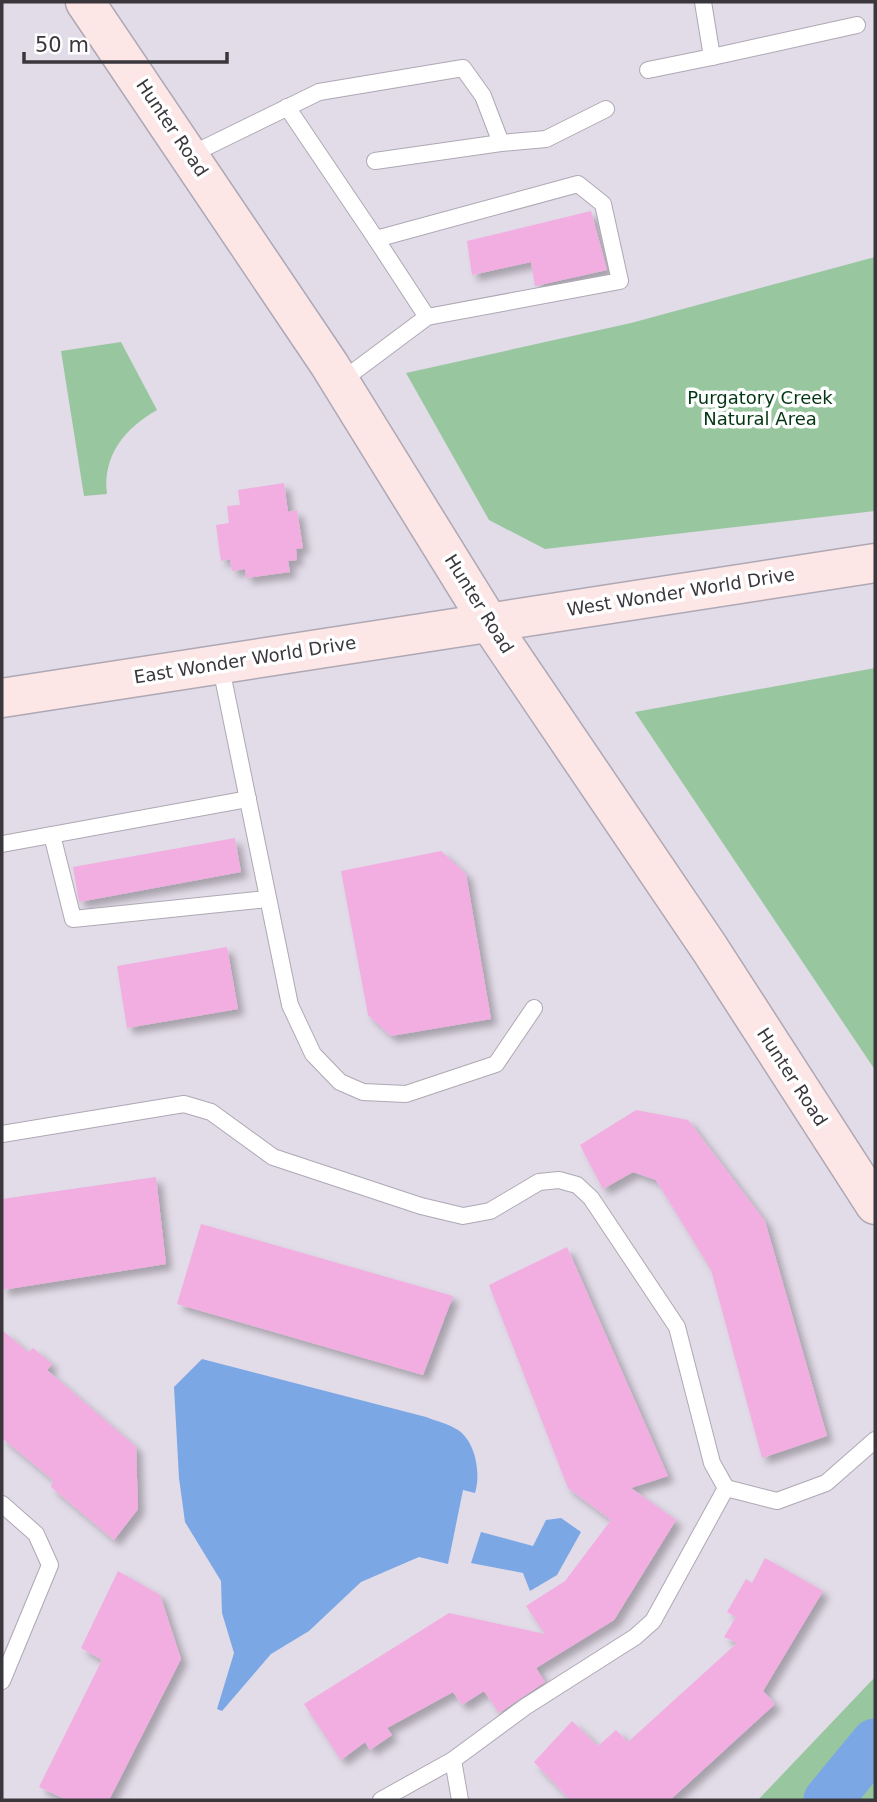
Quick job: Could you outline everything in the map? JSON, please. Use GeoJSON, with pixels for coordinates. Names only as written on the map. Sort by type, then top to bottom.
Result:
{"type":"FeatureCollection","features":[{"type":"Feature","properties":{"kind":"main road","name":"Hunter Road"},"geometry":{"type":"LineString","coordinates":[[85,2],[340,382],[488,621],[710,949],[875,1205]]}},
{"type":"Feature","properties":{"kind":"main road","name":"West Wonder World Drive"},"geometry":{"type":"LineString","coordinates":[[488,621],[875,563]]}},
{"type":"Feature","properties":{"kind":"main road","name":"East Wonder World Drive"},"geometry":{"type":"LineString","coordinates":[[2,698],[488,621]]}},
{"type":"Feature","properties":{"kind":"lane"},"geometry":{"type":"LineString","coordinates":[[703,2],[712,57]]}},
{"type":"Feature","properties":{"kind":"lane"},"geometry":{"type":"LineString","coordinates":[[648,71],[857,25]]}},
{"type":"Feature","properties":{"kind":"lane"},"geometry":{"type":"LineString","coordinates":[[190,155],[319,92],[463,68],[483,96],[501,143]]}},
{"type":"Feature","properties":{"kind":"lane"},"geometry":{"type":"LineString","coordinates":[[287,107],[427,317]]}},
{"type":"Feature","properties":{"kind":"lane"},"geometry":{"type":"LineString","coordinates":[[375,161],[546,139],[606,109]]}},
{"type":"Feature","properties":{"kind":"lane"},"geometry":{"type":"LineString","coordinates":[[340,382],[427,317],[620,281],[603,204],[578,184],[376,239]]}},
{"type":"Feature","properties":{"kind":"lane"},"geometry":{"type":"LineString","coordinates":[[220,663],[290,1005],[313,1054],[340,1082],[363,1092],[406,1094],[496,1064],[534,1008]]}},
{"type":"Feature","properties":{"kind":"lane"},"geometry":{"type":"LineString","coordinates":[[2,844],[248,799]]}},
{"type":"Feature","properties":{"kind":"lane"},"geometry":{"type":"LineString","coordinates":[[52,835],[73,919],[267,899]]}},
{"type":"Feature","properties":{"kind":"lane"},"geometry":{"type":"LineString","coordinates":[[2,1134],[184,1104],[211,1112],[273,1157],[463,1216],[490,1211],[539,1182],[559,1180],[577,1185],[591,1198],[677,1327],[712,1463],[726,1488],[777,1501],[826,1483],[875,1440]]}},
{"type":"Feature","properties":{"kind":"lane"},"geometry":{"type":"LineString","coordinates":[[382,1800],[453,1760],[525,1707],[635,1637],[653,1621],[726,1488]]}},
{"type":"Feature","properties":{"kind":"lane"},"geometry":{"type":"LineString","coordinates":[[2,1504],[36,1534],[50,1565],[2,1681]]}},
{"type":"Feature","properties":{"kind":"lane"},"geometry":{"type":"LineString","coordinates":[[453,1760],[460,1800]]}},
{"type":"Feature","properties":{"kind":"green space","name":"Purgatory Creek Natural Area"},"geometry":{"type":"Polygon","coordinates":[[[875,257],[875,511],[545,549],[489,520],[406,373],[631,323],[875,257]]]}},
{"type":"Feature","properties":{"kind":"green space"},"geometry":{"type":"Polygon","coordinates":[[[121,342],[157,410],[135,425],[118,444],[108,467],[107,494],[84,496],[61,351],[121,342]]]}},
{"type":"Feature","properties":{"kind":"green space"},"geometry":{"type":"Polygon","coordinates":[[[875,668],[875,1070],[635,712],[875,668]]]}},
{"type":"Feature","properties":{"kind":"green space"},"geometry":{"type":"Polygon","coordinates":[[[875,1677],[875,1800],[758,1800],[875,1677]]]}},
{"type":"Feature","properties":{"kind":"water"},"geometry":{"type":"Polygon","coordinates":[[[202,1359],[447,1424],[458,1430],[469,1442],[477,1468],[475,1493],[463,1490],[448,1564],[419,1557],[361,1582],[309,1631],[271,1654],[222,1711],[217,1709],[234,1653],[222,1613],[221,1581],[185,1522],[179,1478],[174,1387],[202,1359]]]}},
{"type":"Feature","properties":{"kind":"water"},"geometry":{"type":"Polygon","coordinates":[[[561,1518],[581,1532],[557,1575],[530,1591],[523,1573],[471,1563],[481,1532],[533,1546],[546,1520],[561,1518]]]}},
{"type":"Feature","properties":{"kind":"building"},"geometry":{"type":"Polygon","coordinates":[[[591,211],[607,270],[535,286],[531,262],[472,275],[467,241],[591,211]]]}},
{"type":"Feature","properties":{"kind":"building"},"geometry":{"type":"Polygon","coordinates":[[[284,483],[288,512],[297,510],[303,548],[296,549],[297,560],[288,561],[290,572],[246,578],[245,569],[232,571],[230,559],[221,561],[216,525],[229,523],[227,506],[240,505],[238,490],[284,483]]]}},
{"type":"Feature","properties":{"kind":"building"},"geometry":{"type":"Polygon","coordinates":[[[235,838],[241,872],[79,902],[73,867],[235,838]]]}},
{"type":"Feature","properties":{"kind":"building"},"geometry":{"type":"Polygon","coordinates":[[[441,851],[466,874],[491,1019],[391,1036],[368,1015],[341,871],[441,851]]]}},
{"type":"Feature","properties":{"kind":"building"},"geometry":{"type":"Polygon","coordinates":[[[227,947],[238,1009],[127,1028],[117,966],[227,947]]]}},
{"type":"Feature","properties":{"kind":"building"},"geometry":{"type":"Polygon","coordinates":[[[636,1110],[688,1120],[765,1221],[827,1436],[762,1458],[711,1270],[656,1180],[633,1172],[603,1189],[580,1145],[636,1110]]]}},
{"type":"Feature","properties":{"kind":"building"},"geometry":{"type":"Polygon","coordinates":[[[156,1177],[166,1264],[2,1290],[2,1199],[156,1177]]]}},
{"type":"Feature","properties":{"kind":"building"},"geometry":{"type":"Polygon","coordinates":[[[201,1224],[453,1296],[423,1375],[177,1304],[201,1224]]]}},
{"type":"Feature","properties":{"kind":"building"},"geometry":{"type":"Polygon","coordinates":[[[567,1247],[668,1476],[631,1488],[676,1520],[614,1620],[536,1668],[545,1682],[499,1713],[484,1691],[462,1705],[453,1692],[387,1728],[392,1735],[370,1750],[365,1742],[341,1760],[304,1704],[449,1613],[545,1634],[526,1606],[565,1581],[611,1520],[568,1488],[489,1285],[567,1247]]]}},
{"type":"Feature","properties":{"kind":"building"},"geometry":{"type":"Polygon","coordinates":[[[2,1330],[28,1352],[33,1348],[52,1364],[47,1370],[136,1447],[138,1509],[114,1540],[51,1487],[53,1480],[2,1438],[2,1330]]]}},
{"type":"Feature","properties":{"kind":"building"},"geometry":{"type":"Polygon","coordinates":[[[765,1558],[823,1591],[763,1691],[775,1704],[670,1800],[570,1800],[534,1762],[572,1721],[598,1746],[616,1730],[628,1742],[737,1643],[724,1637],[736,1617],[727,1612],[746,1579],[752,1583],[765,1558]]]}},
{"type":"Feature","properties":{"kind":"building"},"geometry":{"type":"Polygon","coordinates":[[[118,1571],[160,1595],[181,1659],[109,1800],[67,1800],[39,1787],[102,1660],[81,1648],[118,1571]]]}},
{"type":"Feature","properties":{"kind":"waterway"},"geometry":{"type":"LineString","coordinates":[[828,1800],[875,1743]]}}]}
